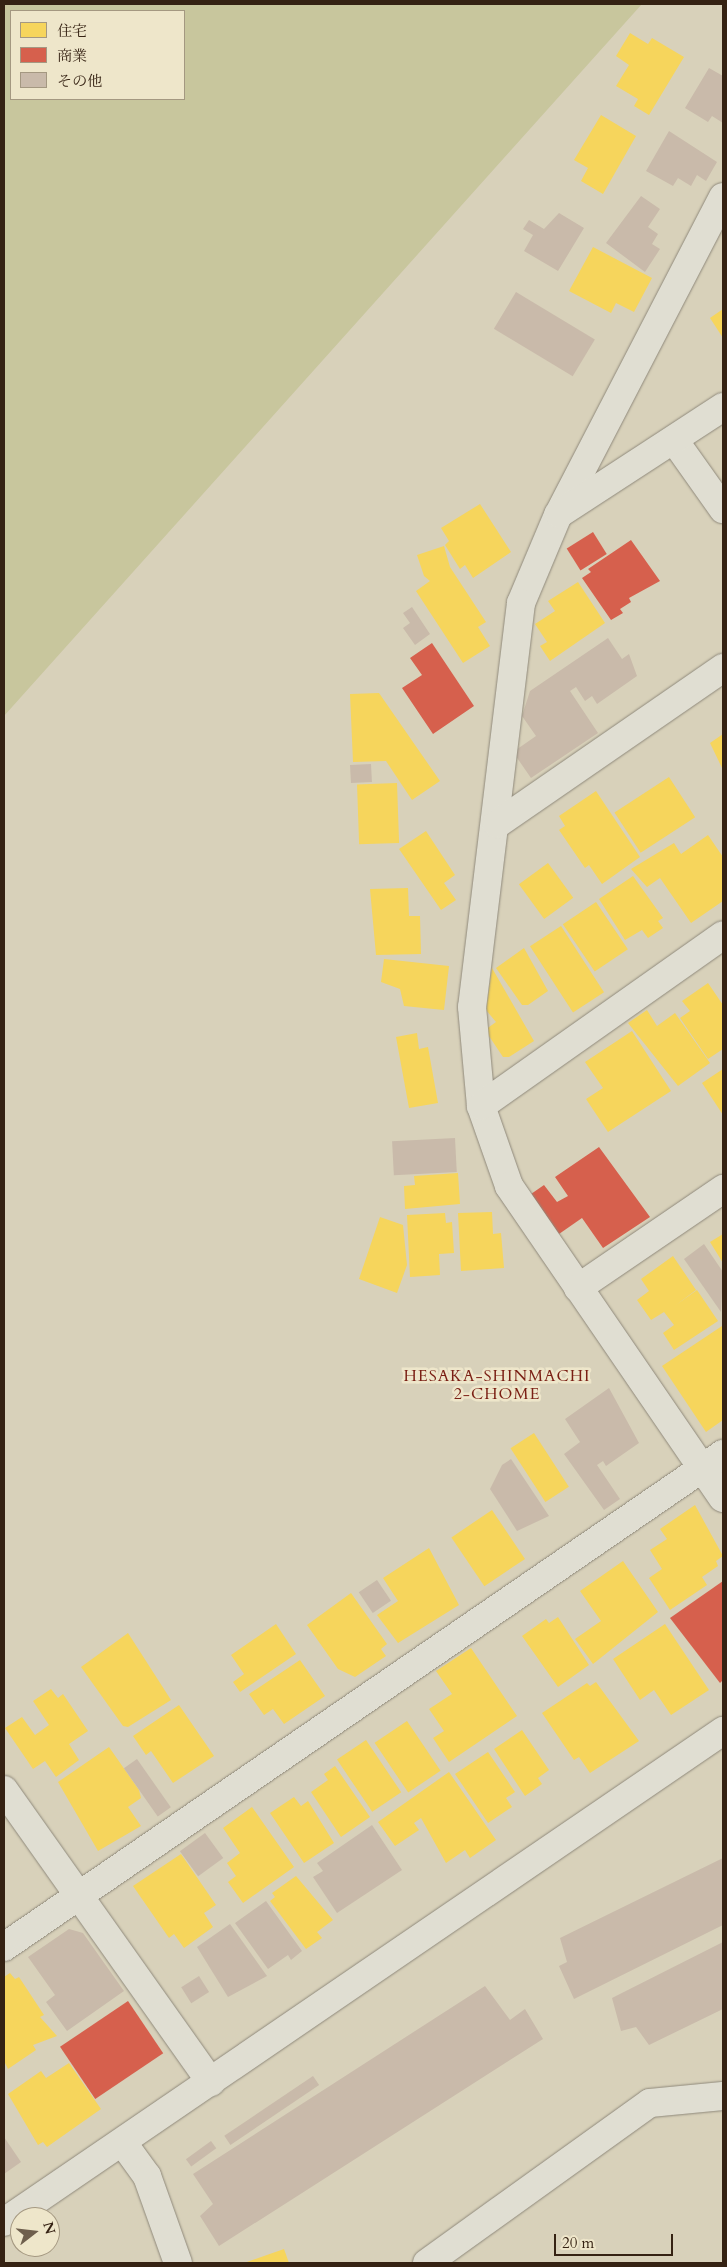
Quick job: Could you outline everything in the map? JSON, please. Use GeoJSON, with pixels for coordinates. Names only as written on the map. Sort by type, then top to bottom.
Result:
{"type":"FeatureCollection","features":[{"type":"Feature","properties":{"kind":"street"},"geometry":{"type":"LineString","coordinates":[[723,197],[558,515],[521,603],[497,824],[472,1006],[481,1106],[509,1186],[578,1288],[713,1461],[723,1498]]}},
{"type":"Feature","properties":{"kind":"street"},"geometry":{"type":"LineString","coordinates":[[558,515],[723,407]]}},
{"type":"Feature","properties":{"kind":"street"},"geometry":{"type":"LineString","coordinates":[[674,440],[723,509]]}},
{"type":"Feature","properties":{"kind":"street"},"geometry":{"type":"LineString","coordinates":[[497,824],[723,668]]}},
{"type":"Feature","properties":{"kind":"street"},"geometry":{"type":"LineString","coordinates":[[481,1106],[723,935]]}},
{"type":"Feature","properties":{"kind":"street"},"geometry":{"type":"LineString","coordinates":[[578,1288],[723,1189]]}},
{"type":"Feature","properties":{"kind":"street"},"geometry":{"type":"LineString","coordinates":[[4,1947],[713,1461]]}},
{"type":"Feature","properties":{"kind":"street"},"geometry":{"type":"LineString","coordinates":[[4,2222],[123,2143],[723,1731]]}},
{"type":"Feature","properties":{"kind":"street"},"geometry":{"type":"LineString","coordinates":[[4,1790],[77,1897],[211,2082]]}},
{"type":"Feature","properties":{"kind":"street"},"geometry":{"type":"LineString","coordinates":[[427,2263],[650,2103],[723,2096]]}},
{"type":"Feature","properties":{"kind":"street"},"geometry":{"type":"LineString","coordinates":[[123,2143],[146,2176],[178,2263]]}},
{"type":"Feature","properties":{"kind":"shaded area"},"geometry":{"type":"Polygon","coordinates":[[[4,4],[642,4],[4,716],[4,4]]]}},
{"type":"Feature","properties":{"kind":"building: 住宅"},"geometry":{"type":"Polygon","coordinates":[[[630,33],[648,44],[652,38],[684,57],[649,115],[634,106],[638,99],[616,86],[629,65],[616,56],[630,33]]]}},
{"type":"Feature","properties":{"kind":"building: 住宅"},"geometry":{"type":"Polygon","coordinates":[[[601,115],[636,136],[603,194],[581,181],[588,168],[574,160],[601,115]]]}},
{"type":"Feature","properties":{"kind":"building: 住宅"},"geometry":{"type":"Polygon","coordinates":[[[593,247],[652,278],[634,312],[616,303],[611,313],[569,291],[593,247]]]}},
{"type":"Feature","properties":{"kind":"building: 住宅"},"geometry":{"type":"Polygon","coordinates":[[[723,309],[723,338],[710,318],[723,309]]]}},
{"type":"Feature","properties":{"kind":"building: 住宅"},"geometry":{"type":"Polygon","coordinates":[[[480,504],[511,552],[473,578],[465,565],[460,569],[445,545],[449,541],[441,528],[480,504]]]}},
{"type":"Feature","properties":{"kind":"building: 住宅"},"geometry":{"type":"Polygon","coordinates":[[[444,546],[450,567],[486,622],[478,627],[490,646],[463,663],[416,591],[430,581],[424,576],[417,555],[444,546]]]}},
{"type":"Feature","properties":{"kind":"building: 住宅"},"geometry":{"type":"Polygon","coordinates":[[[578,582],[605,623],[550,661],[540,646],[547,642],[535,624],[555,611],[548,601],[578,582]]]}},
{"type":"Feature","properties":{"kind":"building: 住宅"},"geometry":{"type":"Polygon","coordinates":[[[379,693],[440,781],[412,800],[386,761],[353,762],[350,694],[379,693]]]}},
{"type":"Feature","properties":{"kind":"building: 住宅"},"geometry":{"type":"Polygon","coordinates":[[[723,734],[723,770],[710,743],[723,734]]]}},
{"type":"Feature","properties":{"kind":"building: 住宅"},"geometry":{"type":"Polygon","coordinates":[[[669,777],[695,817],[641,853],[614,812],[669,777]]]}},
{"type":"Feature","properties":{"kind":"building: 住宅"},"geometry":{"type":"Polygon","coordinates":[[[397,783],[399,843],[359,844],[357,784],[397,783]]]}},
{"type":"Feature","properties":{"kind":"building: 住宅"},"geometry":{"type":"Polygon","coordinates":[[[596,791],[640,857],[602,884],[589,865],[585,868],[559,830],[565,826],[559,816],[596,791]]]}},
{"type":"Feature","properties":{"kind":"building: 住宅"},"geometry":{"type":"Polygon","coordinates":[[[426,831],[455,875],[444,883],[456,900],[441,910],[399,849],[426,831]]]}},
{"type":"Feature","properties":{"kind":"building: 住宅"},"geometry":{"type":"Polygon","coordinates":[[[708,835],[723,857],[723,901],[691,923],[660,878],[647,887],[631,869],[674,843],[681,854],[708,835]]]}},
{"type":"Feature","properties":{"kind":"building: 住宅"},"geometry":{"type":"Polygon","coordinates":[[[548,863],[573,898],[544,919],[519,884],[548,863]]]}},
{"type":"Feature","properties":{"kind":"building: 住宅"},"geometry":{"type":"Polygon","coordinates":[[[633,876],[663,918],[658,921],[663,928],[648,938],[642,930],[625,940],[599,899],[633,876]]]}},
{"type":"Feature","properties":{"kind":"building: 住宅"},"geometry":{"type":"Polygon","coordinates":[[[408,888],[409,916],[420,916],[421,954],[376,955],[370,889],[408,888]]]}},
{"type":"Feature","properties":{"kind":"building: 住宅"},"geometry":{"type":"Polygon","coordinates":[[[596,902],[628,949],[595,972],[563,924],[596,902]]]}},
{"type":"Feature","properties":{"kind":"building: 住宅"},"geometry":{"type":"Polygon","coordinates":[[[561,926],[604,992],[573,1012],[530,946],[561,926]]]}},
{"type":"Feature","properties":{"kind":"building: 住宅"},"geometry":{"type":"Polygon","coordinates":[[[524,948],[548,991],[528,1005],[522,1005],[496,968],[524,948]]]}},
{"type":"Feature","properties":{"kind":"building: 住宅"},"geometry":{"type":"Polygon","coordinates":[[[384,959],[449,966],[444,1010],[404,1006],[400,989],[381,982],[384,959]]]}},
{"type":"Feature","properties":{"kind":"building: 住宅"},"geometry":{"type":"Polygon","coordinates":[[[492,968],[534,1041],[509,1057],[503,1057],[485,1030],[496,1022],[486,1010],[492,968]]]}},
{"type":"Feature","properties":{"kind":"building: 住宅"},"geometry":{"type":"Polygon","coordinates":[[[708,983],[723,1005],[723,1049],[708,1059],[680,1018],[690,1011],[682,1001],[708,983]]]}},
{"type":"Feature","properties":{"kind":"building: 住宅"},"geometry":{"type":"Polygon","coordinates":[[[647,1010],[657,1026],[675,1013],[710,1063],[678,1086],[628,1023],[647,1010]]]}},
{"type":"Feature","properties":{"kind":"building: 住宅"},"geometry":{"type":"Polygon","coordinates":[[[632,1031],[671,1091],[608,1132],[586,1099],[603,1088],[585,1062],[632,1031]]]}},
{"type":"Feature","properties":{"kind":"building: 住宅"},"geometry":{"type":"Polygon","coordinates":[[[417,1033],[419,1049],[428,1047],[438,1103],[409,1108],[396,1037],[417,1033]]]}},
{"type":"Feature","properties":{"kind":"building: 住宅"},"geometry":{"type":"Polygon","coordinates":[[[723,1069],[723,1115],[702,1083],[723,1069]]]}},
{"type":"Feature","properties":{"kind":"building: 住宅"},"geometry":{"type":"Polygon","coordinates":[[[458,1173],[460,1204],[405,1209],[404,1186],[415,1185],[414,1176],[458,1173]]]}},
{"type":"Feature","properties":{"kind":"building: 住宅"},"geometry":{"type":"Polygon","coordinates":[[[492,1212],[493,1234],[501,1233],[504,1268],[461,1271],[458,1213],[492,1212]]]}},
{"type":"Feature","properties":{"kind":"building: 住宅"},"geometry":{"type":"Polygon","coordinates":[[[445,1213],[446,1223],[452,1222],[454,1253],[439,1254],[440,1275],[410,1277],[407,1215],[445,1213]]]}},
{"type":"Feature","properties":{"kind":"building: 住宅"},"geometry":{"type":"Polygon","coordinates":[[[380,1217],[403,1225],[407,1265],[397,1293],[359,1279],[380,1217]]]}},
{"type":"Feature","properties":{"kind":"building: 住宅"},"geometry":{"type":"Polygon","coordinates":[[[723,1234],[723,1263],[710,1242],[723,1234]]]}},
{"type":"Feature","properties":{"kind":"building: 住宅"},"geometry":{"type":"Polygon","coordinates":[[[673,1256],[696,1290],[676,1305],[697,1290],[718,1321],[674,1350],[663,1333],[674,1325],[664,1312],[651,1320],[637,1300],[649,1291],[641,1279],[673,1256]]]}},
{"type":"Feature","properties":{"kind":"building: 住宅"},"geometry":{"type":"Polygon","coordinates":[[[722,1326],[723,1420],[706,1432],[662,1366],[722,1326]]]}},
{"type":"Feature","properties":{"kind":"building: 住宅"},"geometry":{"type":"Polygon","coordinates":[[[534,1433],[569,1487],[545,1502],[511,1448],[534,1433]]]}},
{"type":"Feature","properties":{"kind":"building: 住宅"},"geometry":{"type":"Polygon","coordinates":[[[695,1505],[723,1556],[716,1561],[718,1566],[702,1577],[707,1585],[670,1610],[649,1578],[662,1569],[650,1550],[667,1539],[660,1529],[695,1505]]]}},
{"type":"Feature","properties":{"kind":"building: 住宅"},"geometry":{"type":"Polygon","coordinates":[[[492,1510],[525,1559],[484,1586],[451,1537],[492,1510]]]}},
{"type":"Feature","properties":{"kind":"building: 住宅"},"geometry":{"type":"Polygon","coordinates":[[[429,1548],[459,1605],[398,1643],[377,1615],[398,1601],[383,1578],[429,1548]]]}},
{"type":"Feature","properties":{"kind":"building: 住宅"},"geometry":{"type":"Polygon","coordinates":[[[623,1561],[658,1612],[593,1664],[575,1639],[601,1621],[580,1591],[623,1561]]]}},
{"type":"Feature","properties":{"kind":"building: 住宅"},"geometry":{"type":"Polygon","coordinates":[[[351,1593],[387,1644],[381,1649],[386,1656],[355,1677],[338,1669],[307,1625],[351,1593]]]}},
{"type":"Feature","properties":{"kind":"building: 住宅"},"geometry":{"type":"Polygon","coordinates":[[[558,1617],[589,1665],[558,1687],[522,1636],[546,1619],[549,1623],[558,1617]]]}},
{"type":"Feature","properties":{"kind":"building: 住宅"},"geometry":{"type":"Polygon","coordinates":[[[276,1624],[296,1654],[240,1692],[233,1682],[244,1674],[231,1655],[276,1624]]]}},
{"type":"Feature","properties":{"kind":"building: 住宅"},"geometry":{"type":"Polygon","coordinates":[[[665,1624],[709,1690],[671,1715],[654,1690],[640,1700],[613,1659],[665,1624]]]}},
{"type":"Feature","properties":{"kind":"building: 住宅"},"geometry":{"type":"Polygon","coordinates":[[[128,1633],[171,1700],[128,1727],[123,1726],[81,1667],[128,1633]]]}},
{"type":"Feature","properties":{"kind":"building: 住宅"},"geometry":{"type":"Polygon","coordinates":[[[471,1648],[517,1716],[449,1762],[433,1738],[444,1731],[429,1709],[452,1694],[436,1671],[471,1648]]]}},
{"type":"Feature","properties":{"kind":"building: 住宅"},"geometry":{"type":"Polygon","coordinates":[[[300,1660],[325,1696],[284,1724],[273,1709],[264,1715],[249,1694],[300,1660]]]}},
{"type":"Feature","properties":{"kind":"building: 住宅"},"geometry":{"type":"Polygon","coordinates":[[[596,1682],[639,1741],[590,1773],[579,1757],[574,1760],[542,1713],[587,1683],[590,1686],[596,1682]]]}},
{"type":"Feature","properties":{"kind":"building: 住宅"},"geometry":{"type":"Polygon","coordinates":[[[51,1689],[58,1698],[63,1694],[88,1731],[69,1744],[79,1760],[56,1777],[45,1761],[33,1769],[5,1728],[22,1717],[35,1735],[49,1725],[33,1701],[51,1689]]]}},
{"type":"Feature","properties":{"kind":"building: 住宅"},"geometry":{"type":"Polygon","coordinates":[[[179,1705],[214,1756],[173,1783],[151,1751],[146,1755],[133,1736],[179,1705]]]}},
{"type":"Feature","properties":{"kind":"building: 住宅"},"geometry":{"type":"Polygon","coordinates":[[[407,1721],[441,1771],[408,1793],[375,1743],[407,1721]]]}},
{"type":"Feature","properties":{"kind":"building: 住宅"},"geometry":{"type":"Polygon","coordinates":[[[522,1730],[549,1770],[538,1778],[542,1784],[525,1796],[494,1749],[522,1730]]]}},
{"type":"Feature","properties":{"kind":"building: 住宅"},"geometry":{"type":"Polygon","coordinates":[[[366,1740],[401,1792],[372,1812],[337,1760],[366,1740]]]}},
{"type":"Feature","properties":{"kind":"building: 住宅"},"geometry":{"type":"Polygon","coordinates":[[[109,1747],[139,1790],[141,1798],[128,1807],[141,1826],[98,1851],[58,1782],[109,1747]]]}},
{"type":"Feature","properties":{"kind":"building: 住宅"},"geometry":{"type":"Polygon","coordinates":[[[488,1752],[515,1792],[506,1798],[512,1807],[488,1823],[455,1774],[488,1752]]]}},
{"type":"Feature","properties":{"kind":"building: 住宅"},"geometry":{"type":"Polygon","coordinates":[[[335,1766],[370,1817],[341,1837],[311,1792],[328,1780],[324,1774],[335,1766]]]}},
{"type":"Feature","properties":{"kind":"building: 住宅"},"geometry":{"type":"Polygon","coordinates":[[[449,1772],[496,1840],[470,1858],[465,1850],[446,1863],[421,1818],[414,1823],[419,1830],[395,1846],[378,1822],[449,1772]]]}},
{"type":"Feature","properties":{"kind":"building: 住宅"},"geometry":{"type":"Polygon","coordinates":[[[294,1797],[301,1806],[308,1801],[334,1843],[304,1863],[270,1813],[294,1797]]]}},
{"type":"Feature","properties":{"kind":"building: 住宅"},"geometry":{"type":"Polygon","coordinates":[[[252,1807],[294,1867],[243,1903],[228,1882],[236,1876],[227,1863],[240,1853],[223,1828],[252,1807]]]}},
{"type":"Feature","properties":{"kind":"building: 住宅"},"geometry":{"type":"Polygon","coordinates":[[[181,1854],[216,1905],[204,1913],[213,1927],[184,1948],[174,1934],[169,1938],[133,1886],[181,1854]]]}},
{"type":"Feature","properties":{"kind":"building: 住宅"},"geometry":{"type":"Polygon","coordinates":[[[296,1876],[333,1920],[317,1932],[322,1938],[306,1949],[270,1901],[275,1897],[272,1893],[296,1876]]]}},
{"type":"Feature","properties":{"kind":"building: 住宅"},"geometry":{"type":"Polygon","coordinates":[[[10,1973],[15,1979],[19,1977],[44,2015],[40,2017],[57,2036],[33,2045],[36,2050],[8,2069],[4,2061],[4,1977],[10,1973]]]}},
{"type":"Feature","properties":{"kind":"building: 住宅"},"geometry":{"type":"Polygon","coordinates":[[[69,2063],[101,2109],[47,2147],[43,2142],[38,2145],[8,2094],[41,2071],[46,2078],[69,2063]]]}},
{"type":"Feature","properties":{"kind":"building: 住宅"},"geometry":{"type":"Polygon","coordinates":[[[284,2249],[289,2263],[244,2263],[284,2249]]]}},
{"type":"Feature","properties":{"kind":"building: 商業"},"geometry":{"type":"Polygon","coordinates":[[[593,532],[607,554],[580,570],[567,548],[593,532]]]}},
{"type":"Feature","properties":{"kind":"building: 商業"},"geometry":{"type":"Polygon","coordinates":[[[631,540],[660,581],[629,598],[631,602],[620,609],[623,613],[611,620],[582,578],[591,572],[588,569],[631,540]]]}},
{"type":"Feature","properties":{"kind":"building: 商業"},"geometry":{"type":"Polygon","coordinates":[[[432,643],[474,706],[433,734],[402,688],[422,675],[410,658],[432,643]]]}},
{"type":"Feature","properties":{"kind":"building: 商業"},"geometry":{"type":"Polygon","coordinates":[[[599,1147],[650,1217],[603,1248],[582,1218],[559,1234],[531,1194],[544,1185],[557,1202],[568,1196],[555,1177],[599,1147]]]}},
{"type":"Feature","properties":{"kind":"building: 商業"},"geometry":{"type":"Polygon","coordinates":[[[723,1581],[723,1680],[720,1683],[670,1618],[723,1581]]]}},
{"type":"Feature","properties":{"kind":"building: 商業"},"geometry":{"type":"Polygon","coordinates":[[[128,2001],[163,2053],[95,2099],[60,2047],[128,2001]]]}},
{"type":"Feature","properties":{"kind":"building: その他"},"geometry":{"type":"Polygon","coordinates":[[[709,68],[723,76],[723,123],[712,116],[708,122],[685,108],[709,68]]]}},
{"type":"Feature","properties":{"kind":"building: その他"},"geometry":{"type":"Polygon","coordinates":[[[669,131],[717,162],[706,181],[697,175],[691,186],[678,178],[673,186],[646,171],[669,131]]]}},
{"type":"Feature","properties":{"kind":"building: その他"},"geometry":{"type":"Polygon","coordinates":[[[641,196],[660,209],[648,227],[658,234],[652,244],[660,249],[645,272],[606,243],[641,196]]]}},
{"type":"Feature","properties":{"kind":"building: その他"},"geometry":{"type":"Polygon","coordinates":[[[559,213],[584,228],[558,271],[524,251],[533,235],[523,229],[529,220],[544,229],[559,213]]]}},
{"type":"Feature","properties":{"kind":"building: その他"},"geometry":{"type":"Polygon","coordinates":[[[516,292],[595,339],[573,376],[494,329],[516,292]]]}},
{"type":"Feature","properties":{"kind":"building: その他"},"geometry":{"type":"Polygon","coordinates":[[[412,607],[430,634],[415,645],[403,628],[410,623],[403,613],[412,607]]]}},
{"type":"Feature","properties":{"kind":"building: その他"},"geometry":{"type":"Polygon","coordinates":[[[608,638],[622,659],[629,654],[637,676],[597,704],[592,696],[585,701],[576,687],[570,691],[598,733],[531,778],[513,752],[536,736],[522,716],[530,691],[608,638]]]}},
{"type":"Feature","properties":{"kind":"building: その他"},"geometry":{"type":"Polygon","coordinates":[[[371,764],[372,782],[351,783],[350,765],[371,764]]]}},
{"type":"Feature","properties":{"kind":"building: その他"},"geometry":{"type":"Polygon","coordinates":[[[455,1138],[457,1172],[394,1175],[392,1141],[455,1138]]]}},
{"type":"Feature","properties":{"kind":"building: その他"},"geometry":{"type":"Polygon","coordinates":[[[704,1244],[723,1272],[721,1312],[684,1259],[704,1244]]]}},
{"type":"Feature","properties":{"kind":"building: その他"},"geometry":{"type":"Polygon","coordinates":[[[609,1388],[639,1443],[606,1466],[603,1461],[597,1465],[620,1499],[604,1510],[564,1454],[580,1442],[565,1419],[609,1388]]]}},
{"type":"Feature","properties":{"kind":"building: その他"},"geometry":{"type":"Polygon","coordinates":[[[511,1459],[549,1516],[517,1531],[490,1489],[502,1465],[511,1459]]]}},
{"type":"Feature","properties":{"kind":"building: その他"},"geometry":{"type":"Polygon","coordinates":[[[377,1580],[391,1601],[373,1613],[359,1592],[377,1580]]]}},
{"type":"Feature","properties":{"kind":"building: その他"},"geometry":{"type":"Polygon","coordinates":[[[137,1759],[171,1807],[158,1817],[124,1768],[137,1759]]]}},
{"type":"Feature","properties":{"kind":"building: その他"},"geometry":{"type":"Polygon","coordinates":[[[372,1825],[402,1870],[337,1913],[313,1877],[323,1871],[317,1863],[372,1825]]]}},
{"type":"Feature","properties":{"kind":"building: その他"},"geometry":{"type":"Polygon","coordinates":[[[205,1833],[223,1858],[198,1876],[180,1851],[205,1833]]]}},
{"type":"Feature","properties":{"kind":"building: その他"},"geometry":{"type":"Polygon","coordinates":[[[723,1858],[723,1925],[574,1999],[559,1966],[567,1962],[560,1938],[723,1858]]]}},
{"type":"Feature","properties":{"kind":"building: その他"},"geometry":{"type":"Polygon","coordinates":[[[266,1901],[302,1951],[291,1960],[288,1955],[268,1969],[235,1923],[266,1901]]]}},
{"type":"Feature","properties":{"kind":"building: その他"},"geometry":{"type":"Polygon","coordinates":[[[230,1924],[267,1976],[228,1997],[197,1947],[230,1924]]]}},
{"type":"Feature","properties":{"kind":"building: その他"},"geometry":{"type":"Polygon","coordinates":[[[69,1929],[83,1933],[124,1991],[67,2031],[46,2002],[55,1995],[28,1957],[69,1929]]]}},
{"type":"Feature","properties":{"kind":"building: その他"},"geometry":{"type":"Polygon","coordinates":[[[723,1942],[723,2009],[649,2045],[636,2027],[621,2031],[612,1998],[723,1942]]]}},
{"type":"Feature","properties":{"kind":"building: その他"},"geometry":{"type":"Polygon","coordinates":[[[199,1976],[209,1992],[191,2003],[181,1987],[199,1976]]]}},
{"type":"Feature","properties":{"kind":"building: その他"},"geometry":{"type":"Polygon","coordinates":[[[485,1986],[510,2020],[525,2009],[543,2039],[219,2246],[200,2216],[213,2204],[193,2174],[485,1986]]]}},
{"type":"Feature","properties":{"kind":"building: その他"},"geometry":{"type":"Polygon","coordinates":[[[313,2076],[319,2085],[230,2145],[224,2136],[313,2076]]]}},
{"type":"Feature","properties":{"kind":"building: その他"},"geometry":{"type":"Polygon","coordinates":[[[4,2137],[21,2162],[4,2174],[4,2137]]]}},
{"type":"Feature","properties":{"kind":"building: その他"},"geometry":{"type":"Polygon","coordinates":[[[211,2141],[216,2148],[191,2167],[186,2159],[211,2141]]]}},
{"type":"Feature","properties":{"kind":"district","name":"HESAKA-SHINMACHI 2-CHOME"},"geometry":{"type":"Point","coordinates":[497,1385]}}]}
